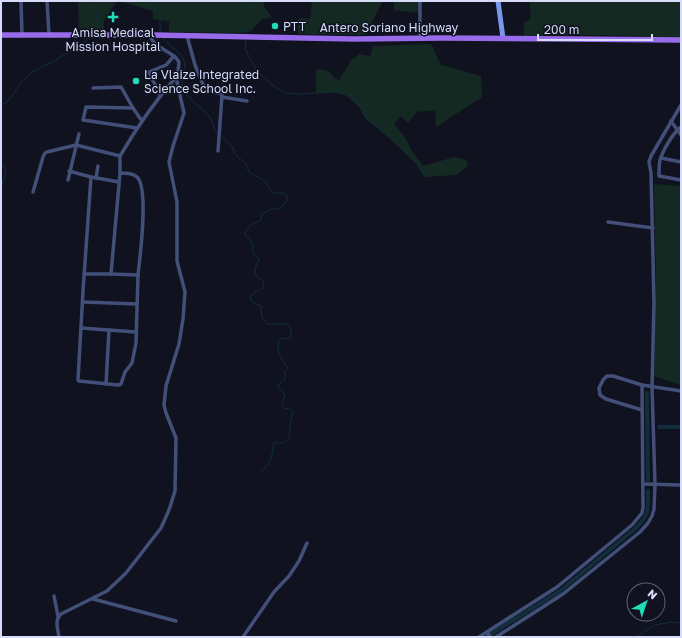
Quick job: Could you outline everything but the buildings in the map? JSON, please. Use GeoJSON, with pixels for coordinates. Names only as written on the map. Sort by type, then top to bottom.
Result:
{"type":"FeatureCollection","features":[{"type":"Feature","properties":{"kind":"main road","name":"Antero Soriano Highway"},"geometry":{"type":"LineString","coordinates":[[1,34],[167,35],[354,39],[503,38],[681,40]]}},
{"type":"Feature","properties":{"kind":"street"},"geometry":{"type":"LineString","coordinates":[[21,1],[22,35]]}},
{"type":"Feature","properties":{"kind":"street"},"geometry":{"type":"LineString","coordinates":[[47,1],[49,35]]}},
{"type":"Feature","properties":{"kind":"street"},"geometry":{"type":"LineString","coordinates":[[420,1],[420,39]]}},
{"type":"Feature","properties":{"kind":"street"},"geometry":{"type":"LineString","coordinates":[[498,1],[503,38]]}},
{"type":"Feature","properties":{"kind":"street"},"geometry":{"type":"LineString","coordinates":[[58,616],[108,592],[126,573],[161,528],[175,491],[176,438],[164,405],[166,386],[179,344],[183,319],[184,292],[177,261],[177,202],[168,162],[184,114],[177,82],[178,62],[174,56],[155,44],[149,35]]}},
{"type":"Feature","properties":{"kind":"street"},"geometry":{"type":"LineString","coordinates":[[187,36],[195,66],[204,87],[221,94],[222,98],[218,151]]}},
{"type":"Feature","properties":{"kind":"street"},"geometry":{"type":"LineString","coordinates":[[160,95],[149,72],[166,65],[174,56]]}},
{"type":"Feature","properties":{"kind":"street"},"geometry":{"type":"LineString","coordinates":[[111,274],[120,173],[120,156],[160,95],[177,75]]}},
{"type":"Feature","properties":{"kind":"street"},"geometry":{"type":"LineString","coordinates":[[93,88],[121,87],[142,121]]}},
{"type":"Feature","properties":{"kind":"street"},"geometry":{"type":"LineString","coordinates":[[222,98],[247,101]]}},
{"type":"Feature","properties":{"kind":"street"},"geometry":{"type":"LineString","coordinates":[[496,637],[563,594],[640,532],[652,516],[654,509],[655,484],[652,387],[654,310],[651,172],[649,162],[654,149],[681,105]]}},
{"type":"Feature","properties":{"kind":"street"},"geometry":{"type":"LineString","coordinates":[[133,108],[86,108],[83,120],[137,128]]}},
{"type":"Feature","properties":{"kind":"street"},"geometry":{"type":"LineString","coordinates":[[671,121],[679,128],[681,135]]}},
{"type":"Feature","properties":{"kind":"street"},"geometry":{"type":"LineString","coordinates":[[679,128],[672,136],[661,158],[659,176],[681,180]]}},
{"type":"Feature","properties":{"kind":"street"},"geometry":{"type":"LineString","coordinates":[[68,180],[79,134]]}},
{"type":"Feature","properties":{"kind":"street"},"geometry":{"type":"LineString","coordinates":[[33,192],[43,156],[54,150],[76,145],[120,156]]}},
{"type":"Feature","properties":{"kind":"street"},"geometry":{"type":"LineString","coordinates":[[661,158],[681,162]]}},
{"type":"Feature","properties":{"kind":"street"},"geometry":{"type":"LineString","coordinates":[[96,178],[98,166]]}},
{"type":"Feature","properties":{"kind":"street"},"geometry":{"type":"LineString","coordinates":[[69,171],[119,182]]}},
{"type":"Feature","properties":{"kind":"street"},"geometry":{"type":"LineString","coordinates":[[91,177],[78,380],[118,385],[121,384],[125,372],[132,363],[136,342],[136,304],[143,213],[142,184],[139,178],[132,174],[120,173]]}},
{"type":"Feature","properties":{"kind":"street"},"geometry":{"type":"LineString","coordinates":[[608,222],[652,228]]}},
{"type":"Feature","properties":{"kind":"street"},"geometry":{"type":"LineString","coordinates":[[84,274],[138,275]]}},
{"type":"Feature","properties":{"kind":"street"},"geometry":{"type":"LineString","coordinates":[[83,302],[136,304]]}},
{"type":"Feature","properties":{"kind":"street"},"geometry":{"type":"LineString","coordinates":[[81,328],[136,332]]}},
{"type":"Feature","properties":{"kind":"street"},"geometry":{"type":"LineString","coordinates":[[106,384],[109,330]]}},
{"type":"Feature","properties":{"kind":"street"},"geometry":{"type":"LineString","coordinates":[[642,410],[606,399],[600,395],[599,388],[606,376],[613,376],[652,387],[681,391]]}},
{"type":"Feature","properties":{"kind":"street"},"geometry":{"type":"LineString","coordinates":[[479,637],[557,587],[632,525],[642,513],[642,385]]}},
{"type":"Feature","properties":{"kind":"street"},"geometry":{"type":"LineString","coordinates":[[643,484],[681,485]]}},
{"type":"Feature","properties":{"kind":"street"},"geometry":{"type":"LineString","coordinates":[[243,637],[274,592],[289,576],[299,561],[306,543]]}},
{"type":"Feature","properties":{"kind":"street"},"geometry":{"type":"LineString","coordinates":[[54,596],[58,616],[57,621],[59,637]]}},
{"type":"Feature","properties":{"kind":"street"},"geometry":{"type":"LineString","coordinates":[[93,599],[176,621]]}},
{"type":"Feature","properties":{"kind":"street"},"geometry":{"type":"LineString","coordinates":[[487,632],[490,637]]}},
{"type":"Feature","properties":{"kind":"green space"},"geometry":{"type":"Polygon","coordinates":[[[78,1],[119,1],[116,2],[104,21],[104,32],[79,30],[78,1]]]}},
{"type":"Feature","properties":{"kind":"green space"},"geometry":{"type":"Polygon","coordinates":[[[119,1],[264,1],[264,6],[272,18],[262,19],[251,31],[242,33],[169,32],[169,21],[153,19],[153,11],[119,1]]]}},
{"type":"Feature","properties":{"kind":"green space"},"geometry":{"type":"Polygon","coordinates":[[[312,1],[383,1],[365,35],[298,34],[298,19],[310,19],[312,1]]]}},
{"type":"Feature","properties":{"kind":"green space"},"geometry":{"type":"Polygon","coordinates":[[[394,1],[420,1],[420,13],[394,10],[394,1]]]}},
{"type":"Feature","properties":{"kind":"green space"},"geometry":{"type":"Polygon","coordinates":[[[530,1],[681,1],[681,38],[604,35],[524,36],[524,22],[530,20],[531,18],[530,1]]]}},
{"type":"Feature","properties":{"kind":"green space"},"geometry":{"type":"Polygon","coordinates":[[[431,44],[441,65],[481,76],[482,97],[436,127],[435,110],[417,112],[408,123],[401,116],[394,124],[404,136],[412,151],[423,166],[454,157],[466,160],[468,166],[456,175],[425,177],[416,163],[366,118],[359,106],[345,94],[334,92],[316,93],[316,69],[329,71],[333,77],[339,80],[352,59],[359,54],[370,56],[373,46],[431,44]]]}},
{"type":"Feature","properties":{"kind":"green space"},"geometry":{"type":"Polygon","coordinates":[[[654,184],[681,186],[681,385],[654,376],[656,282],[654,184]]]}},
{"type":"Feature","properties":{"kind":"waterway"},"geometry":{"type":"LineString","coordinates":[[92,33],[98,26],[95,6],[98,1]]}},
{"type":"Feature","properties":{"kind":"waterway"},"geometry":{"type":"LineString","coordinates":[[144,1],[160,14],[161,34]]}},
{"type":"Feature","properties":{"kind":"waterway"},"geometry":{"type":"LineString","coordinates":[[246,34],[247,27],[253,15],[248,1]]}},
{"type":"Feature","properties":{"kind":"waterway"},"geometry":{"type":"LineString","coordinates":[[1,105],[6,103],[22,81],[32,72],[83,44],[89,37]]}},
{"type":"Feature","properties":{"kind":"waterway"},"geometry":{"type":"LineString","coordinates":[[163,38],[183,58],[185,67],[182,82],[186,93],[209,116],[217,133]]}},
{"type":"Feature","properties":{"kind":"waterway"},"geometry":{"type":"LineString","coordinates":[[246,40],[245,48],[257,71],[272,85],[285,93],[299,94],[334,92],[345,94],[359,106],[366,118],[416,163],[425,177]]}},
{"type":"Feature","properties":{"kind":"waterway"},"geometry":{"type":"LineString","coordinates":[[220,135],[232,146],[234,153],[246,164],[249,172],[265,181],[272,193],[284,193],[288,198],[284,205],[278,209],[271,209],[262,214],[260,221],[251,225],[245,234],[253,244],[253,253],[259,259],[255,268],[255,275],[264,282],[263,288],[250,297],[252,302],[261,306],[262,317],[268,324],[286,324],[291,329],[291,337],[289,339],[281,338],[278,345],[279,353],[288,368],[285,371],[285,379],[280,383],[278,388],[284,393],[285,397],[282,403],[285,409],[290,408],[293,412],[289,438],[280,444],[276,441],[273,445],[270,460],[260,473]]}},
{"type":"Feature","properties":{"kind":"waterway"},"geometry":{"type":"LineString","coordinates":[[1,162],[6,169],[1,187]]}},
{"type":"Feature","properties":{"kind":"waterway"},"geometry":{"type":"LineString","coordinates":[[647,393],[648,482]]}},
{"type":"Feature","properties":{"kind":"waterway"},"geometry":{"type":"LineString","coordinates":[[659,427],[681,427]]}},
{"type":"Feature","properties":{"kind":"waterway"},"geometry":{"type":"LineString","coordinates":[[486,637],[560,591],[636,528],[646,515],[648,491]]}},
{"type":"Feature","properties":{"kind":"waterway"},"geometry":{"type":"LineString","coordinates":[[636,637],[655,625],[672,622],[681,623]]}},
{"type":"Feature","properties":{"kind":"place","name":"Amisa Medical Mission Hospital"},"geometry":{"type":"Point","coordinates":[113,17]}},
{"type":"Feature","properties":{"kind":"place","name":"PTT"},"geometry":{"type":"Point","coordinates":[275,26]}},
{"type":"Feature","properties":{"kind":"place","name":"La Vlaize Integrated Science School Inc."},"geometry":{"type":"Point","coordinates":[136,81]}}]}
